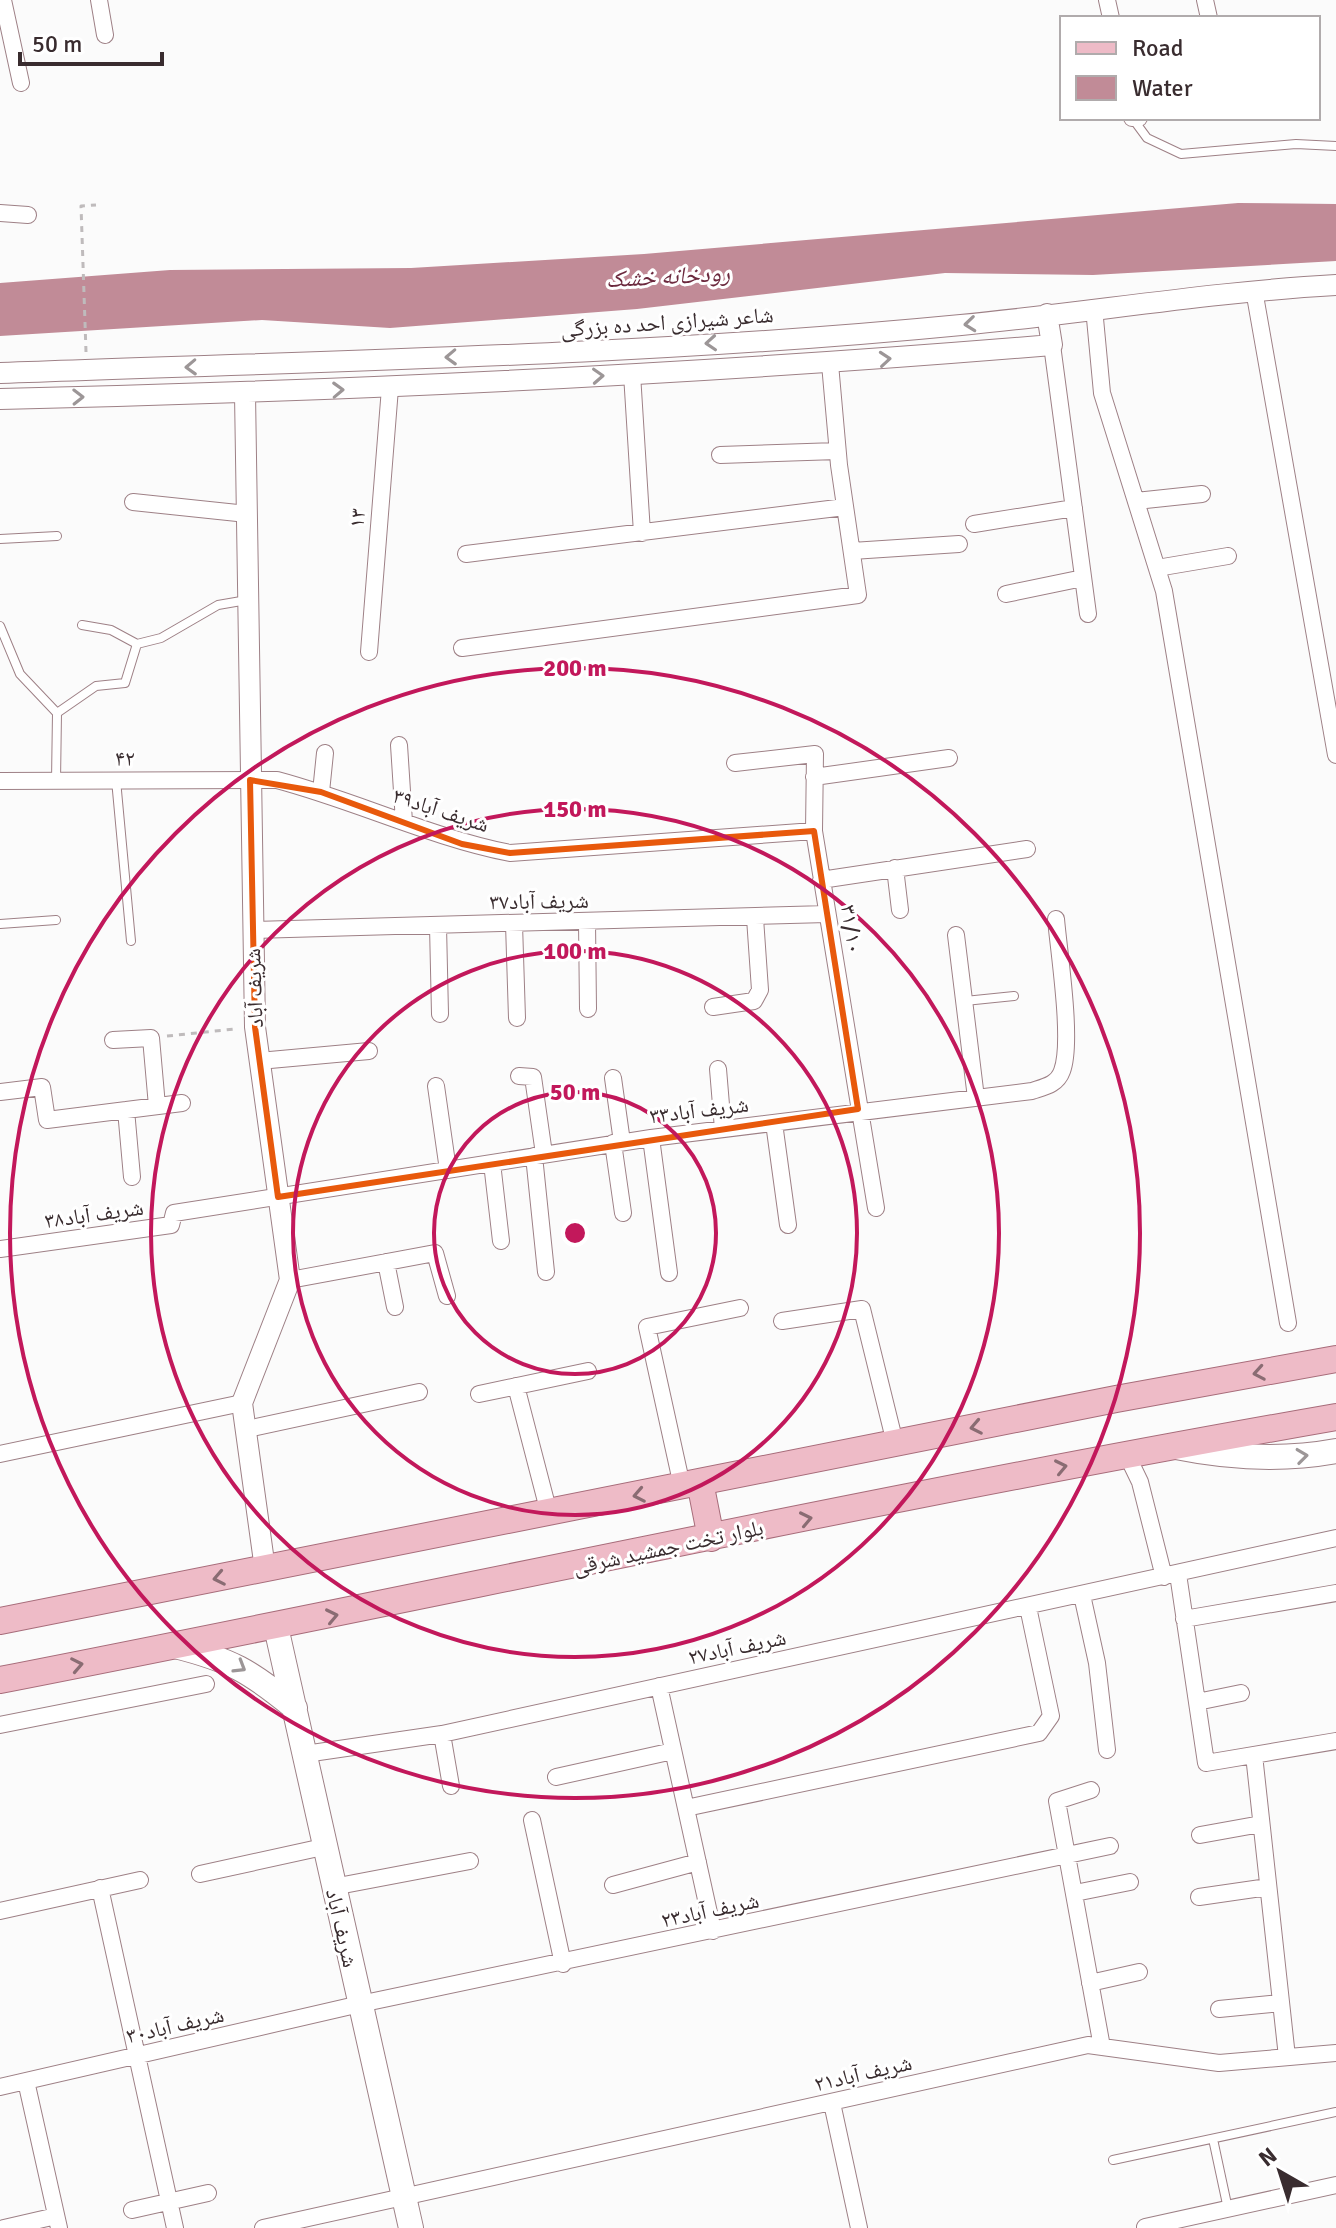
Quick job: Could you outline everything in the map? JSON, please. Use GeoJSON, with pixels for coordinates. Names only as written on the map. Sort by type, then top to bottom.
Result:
{"type":"FeatureCollection","features":[{"type":"Feature","properties":{"kind":"main road"},"geometry":{"type":"LineString","coordinates":[[0,1621],[895,1443],[1336,1359]]}},
{"type":"Feature","properties":{"kind":"main road","name":"بلوار تخت جمشید شرقی"},"geometry":{"type":"LineString","coordinates":[[0,1680],[276,1627],[1126,1453],[1336,1417]]}},
{"type":"Feature","properties":{"kind":"main road"},"geometry":{"type":"LineString","coordinates":[[1170,1446],[1222,1456],[1298,1458],[1336,1451]]}},
{"type":"Feature","properties":{"kind":"main road"},"geometry":{"type":"LineString","coordinates":[[691,1484],[711,1538]]}},
{"type":"Feature","properties":{"kind":"main road","name":"شریف آباد"},"geometry":{"type":"LineString","coordinates":[[276,1627],[411,2228]]}},
{"type":"Feature","properties":{"kind":"main road"},"geometry":{"type":"LineString","coordinates":[[175,1646],[225,1658],[264,1682],[295,1708]]}},
{"type":"Feature","properties":{"kind":"street"},"geometry":{"type":"LineString","coordinates":[[3,0],[21,83]]}},
{"type":"Feature","properties":{"kind":"street"},"geometry":{"type":"LineString","coordinates":[[99,0],[105,35]]}},
{"type":"Feature","properties":{"kind":"street"},"geometry":{"type":"LineString","coordinates":[[0,213],[28,215]]}},
{"type":"Feature","properties":{"kind":"street","name":"شاعر شیرازی احد ده بزرگی"},"geometry":{"type":"LineString","coordinates":[[0,373],[559,354],[961,325],[1254,290],[1336,285]]}},
{"type":"Feature","properties":{"kind":"street"},"geometry":{"type":"LineString","coordinates":[[1254,290],[1336,755]]}},
{"type":"Feature","properties":{"kind":"street"},"geometry":{"type":"LineString","coordinates":[[1094,308],[1102,393],[1164,591],[1288,1323]]}},
{"type":"Feature","properties":{"kind":"street"},"geometry":{"type":"LineString","coordinates":[[1047,314],[1088,614]]}},
{"type":"Feature","properties":{"kind":"street"},"geometry":{"type":"LineString","coordinates":[[0,399],[390,388],[830,364],[1052,345]]}},
{"type":"Feature","properties":{"kind":"street"},"geometry":{"type":"LineString","coordinates":[[462,648],[858,595],[837,451],[830,364]]}},
{"type":"Feature","properties":{"kind":"street"},"geometry":{"type":"LineString","coordinates":[[632,374],[642,533]]}},
{"type":"Feature","properties":{"kind":"street","name":"۱۳"},"geometry":{"type":"LineString","coordinates":[[369,652],[390,388]]}},
{"type":"Feature","properties":{"kind":"street","name":"شریف آباد"},"geometry":{"type":"LineString","coordinates":[[242,1403],[290,1280],[255,1027],[245,394]]}},
{"type":"Feature","properties":{"kind":"street"},"geometry":{"type":"LineString","coordinates":[[720,455],[837,451]]}},
{"type":"Feature","properties":{"kind":"street"},"geometry":{"type":"LineString","coordinates":[[1136,501],[1202,494]]}},
{"type":"Feature","properties":{"kind":"street"},"geometry":{"type":"LineString","coordinates":[[133,502],[247,514]]}},
{"type":"Feature","properties":{"kind":"street"},"geometry":{"type":"LineString","coordinates":[[466,554],[845,507]]}},
{"type":"Feature","properties":{"kind":"street"},"geometry":{"type":"LineString","coordinates":[[974,524],[1074,508]]}},
{"type":"Feature","properties":{"kind":"street"},"geometry":{"type":"LineString","coordinates":[[852,551],[959,544]]}},
{"type":"Feature","properties":{"kind":"street"},"geometry":{"type":"LineString","coordinates":[[1157,568],[1228,556]]}},
{"type":"Feature","properties":{"kind":"street"},"geometry":{"type":"LineString","coordinates":[[1006,594],[1083,578]]}},
{"type":"Feature","properties":{"kind":"street"},"geometry":{"type":"LineString","coordinates":[[399,745],[404,822]]}},
{"type":"Feature","properties":{"kind":"street"},"geometry":{"type":"LineString","coordinates":[[321,792],[325,753]]}},
{"type":"Feature","properties":{"kind":"street","name":"۳۱/۱۰"},"geometry":{"type":"LineString","coordinates":[[735,763],[815,754],[814,831],[876,1208]]}},
{"type":"Feature","properties":{"kind":"street"},"geometry":{"type":"LineString","coordinates":[[814,777],[949,758]]}},
{"type":"Feature","properties":{"kind":"street","name":"۴۲"},"geometry":{"type":"LineString","coordinates":[[0,781],[250,780]]}},
{"type":"Feature","properties":{"kind":"street","name":"شریف آباد۳۹"},"geometry":{"type":"LineString","coordinates":[[250,780],[277,780],[321,792],[462,844],[510,853],[814,831]]}},
{"type":"Feature","properties":{"kind":"street"},"geometry":{"type":"LineString","coordinates":[[821,880],[1027,849]]}},
{"type":"Feature","properties":{"kind":"street"},"geometry":{"type":"LineString","coordinates":[[895,868],[900,910]]}},
{"type":"Feature","properties":{"kind":"street","name":"شریف آباد۳۷"},"geometry":{"type":"LineString","coordinates":[[253,930],[827,914]]}},
{"type":"Feature","properties":{"kind":"street"},"geometry":{"type":"LineString","coordinates":[[713,1007],[754,1001],[760,990],[755,918]]}},
{"type":"Feature","properties":{"kind":"street","name":"شریف آباد۳۳"},"geometry":{"type":"LineString","coordinates":[[278,1197],[651,1138],[858,1109],[1032,1091],[1053,1085],[1062,1072],[1065,1044],[1056,919]]}},
{"type":"Feature","properties":{"kind":"street"},"geometry":{"type":"LineString","coordinates":[[587,922],[588,1009]]}},
{"type":"Feature","properties":{"kind":"street"},"geometry":{"type":"LineString","coordinates":[[514,924],[517,1018]]}},
{"type":"Feature","properties":{"kind":"street"},"geometry":{"type":"LineString","coordinates":[[438,926],[440,1014]]}},
{"type":"Feature","properties":{"kind":"street"},"geometry":{"type":"LineString","coordinates":[[956,935],[976,1098]]}},
{"type":"Feature","properties":{"kind":"street"},"geometry":{"type":"LineString","coordinates":[[113,1040],[151,1038],[157,1106]]}},
{"type":"Feature","properties":{"kind":"street"},"geometry":{"type":"LineString","coordinates":[[259,1061],[369,1051]]}},
{"type":"Feature","properties":{"kind":"street"},"geometry":{"type":"LineString","coordinates":[[718,1069],[723,1129]]}},
{"type":"Feature","properties":{"kind":"street"},"geometry":{"type":"LineString","coordinates":[[519,1076],[533,1077],[546,1272]]}},
{"type":"Feature","properties":{"kind":"street"},"geometry":{"type":"LineString","coordinates":[[613,1078],[623,1213]]}},
{"type":"Feature","properties":{"kind":"street"},"geometry":{"type":"LineString","coordinates":[[436,1086],[448,1170]]}},
{"type":"Feature","properties":{"kind":"street"},"geometry":{"type":"LineString","coordinates":[[0,1092],[42,1087],[47,1120],[182,1103]]}},
{"type":"Feature","properties":{"kind":"street"},"geometry":{"type":"LineString","coordinates":[[126,1110],[132,1177]]}},
{"type":"Feature","properties":{"kind":"street"},"geometry":{"type":"LineString","coordinates":[[774,1123],[788,1225]]}},
{"type":"Feature","properties":{"kind":"street"},"geometry":{"type":"LineString","coordinates":[[651,1138],[669,1273]]}},
{"type":"Feature","properties":{"kind":"street"},"geometry":{"type":"LineString","coordinates":[[492,1163],[501,1241]]}},
{"type":"Feature","properties":{"kind":"street","name":"شریف آباد۳۸"},"geometry":{"type":"LineString","coordinates":[[0,1249],[171,1225],[174,1213],[278,1197]]}},
{"type":"Feature","properties":{"kind":"street"},"geometry":{"type":"LineString","coordinates":[[290,1280],[435,1253],[447,1296]]}},
{"type":"Feature","properties":{"kind":"street"},"geometry":{"type":"LineString","coordinates":[[386,1262],[395,1307]]}},
{"type":"Feature","properties":{"kind":"street"},"geometry":{"type":"LineString","coordinates":[[691,1484],[647,1327],[740,1308]]}},
{"type":"Feature","properties":{"kind":"street"},"geometry":{"type":"LineString","coordinates":[[782,1321],[862,1309],[895,1443]]}},
{"type":"Feature","properties":{"kind":"street"},"geometry":{"type":"LineString","coordinates":[[479,1394],[588,1371]]}},
{"type":"Feature","properties":{"kind":"street"},"geometry":{"type":"LineString","coordinates":[[516,1386],[549,1513]]}},
{"type":"Feature","properties":{"kind":"street"},"geometry":{"type":"LineString","coordinates":[[247,1429],[419,1392]]}},
{"type":"Feature","properties":{"kind":"street"},"geometry":{"type":"LineString","coordinates":[[0,1454],[242,1403],[265,1569]]}},
{"type":"Feature","properties":{"kind":"street"},"geometry":{"type":"LineString","coordinates":[[1126,1453],[1140,1482],[1184,1619],[1206,1763],[1336,1741]]}},
{"type":"Feature","properties":{"kind":"street","name":"شریف آباد۲۷"},"geometry":{"type":"LineString","coordinates":[[305,1754],[442,1734],[1336,1538]]}},
{"type":"Feature","properties":{"kind":"street"},"geometry":{"type":"LineString","coordinates":[[1184,1619],[1336,1593]]}},
{"type":"Feature","properties":{"kind":"street"},"geometry":{"type":"LineString","coordinates":[[1082,1595],[1097,1663],[1107,1750]]}},
{"type":"Feature","properties":{"kind":"street"},"geometry":{"type":"LineString","coordinates":[[686,1808],[1039,1733],[1051,1716],[1028,1607]]}},
{"type":"Feature","properties":{"kind":"street"},"geometry":{"type":"LineString","coordinates":[[0,1725],[206,1684]]}},
{"type":"Feature","properties":{"kind":"street"},"geometry":{"type":"LineString","coordinates":[[659,1686],[713,1931]]}},
{"type":"Feature","properties":{"kind":"street"},"geometry":{"type":"LineString","coordinates":[[1197,1702],[1241,1693]]}},
{"type":"Feature","properties":{"kind":"street"},"geometry":{"type":"LineString","coordinates":[[442,1734],[451,1786]]}},
{"type":"Feature","properties":{"kind":"street"},"geometry":{"type":"LineString","coordinates":[[556,1777],[673,1751]]}},
{"type":"Feature","properties":{"kind":"street"},"geometry":{"type":"LineString","coordinates":[[1254,1755],[1287,2057]]}},
{"type":"Feature","properties":{"kind":"street"},"geometry":{"type":"LineString","coordinates":[[1091,1790],[1057,1801],[1102,2047]]}},
{"type":"Feature","properties":{"kind":"street"},"geometry":{"type":"LineString","coordinates":[[532,1820],[563,1964]]}},
{"type":"Feature","properties":{"kind":"street"},"geometry":{"type":"LineString","coordinates":[[1200,1835],[1261,1824]]}},
{"type":"Feature","properties":{"kind":"street","name":"شریف آباد۲۳"},"geometry":{"type":"LineString","coordinates":[[360,2004],[563,1964],[1110,1846]]}},
{"type":"Feature","properties":{"kind":"street"},"geometry":{"type":"LineString","coordinates":[[200,1874],[323,1847]]}},
{"type":"Feature","properties":{"kind":"street"},"geometry":{"type":"LineString","coordinates":[[333,1887],[470,1861]]}},
{"type":"Feature","properties":{"kind":"street"},"geometry":{"type":"LineString","coordinates":[[613,1885],[698,1862]]}},
{"type":"Feature","properties":{"kind":"street"},"geometry":{"type":"LineString","coordinates":[[0,1911],[140,1880]]}},
{"type":"Feature","properties":{"kind":"street"},"geometry":{"type":"LineString","coordinates":[[1075,1893],[1130,1882]]}},
{"type":"Feature","properties":{"kind":"street"},"geometry":{"type":"LineString","coordinates":[[1199,1897],[1268,1887]]}},
{"type":"Feature","properties":{"kind":"street"},"geometry":{"type":"LineString","coordinates":[[100,1888],[175,2228]]}},
{"type":"Feature","properties":{"kind":"street"},"geometry":{"type":"LineString","coordinates":[[1090,1983],[1139,1972]]}},
{"type":"Feature","properties":{"kind":"street"},"geometry":{"type":"LineString","coordinates":[[1219,2009],[1281,2003]]}},
{"type":"Feature","properties":{"kind":"street","name":"شریف آباد۳۰"},"geometry":{"type":"LineString","coordinates":[[0,2087],[360,2004]]}},
{"type":"Feature","properties":{"kind":"street","name":"شریف آباد۲۱"},"geometry":{"type":"LineString","coordinates":[[263,2228],[1088,2045],[1219,2063],[1336,2053]]}},
{"type":"Feature","properties":{"kind":"street"},"geometry":{"type":"LineString","coordinates":[[4,2228],[57,2222],[26,2081]]}},
{"type":"Feature","properties":{"kind":"street"},"geometry":{"type":"LineString","coordinates":[[832,2103],[859,2228]]}},
{"type":"Feature","properties":{"kind":"street"},"geometry":{"type":"LineString","coordinates":[[1145,2227],[1336,2185]]}},
{"type":"Feature","properties":{"kind":"street"},"geometry":{"type":"LineString","coordinates":[[132,2210],[208,2193]]}},
{"type":"Feature","properties":{"kind":"lane"},"geometry":{"type":"LineString","coordinates":[[1136,120],[1147,138],[1181,154],[1296,144],[1336,146]]}},
{"type":"Feature","properties":{"kind":"lane"},"geometry":{"type":"LineString","coordinates":[[0,539],[57,536]]}},
{"type":"Feature","properties":{"kind":"lane"},"geometry":{"type":"LineString","coordinates":[[82,625],[111,630],[137,644],[161,638],[218,605],[248,600]]}},
{"type":"Feature","properties":{"kind":"lane"},"geometry":{"type":"LineString","coordinates":[[0,626],[20,674],[57,713],[56,781]]}},
{"type":"Feature","properties":{"kind":"lane"},"geometry":{"type":"LineString","coordinates":[[57,713],[96,686],[125,683],[137,644]]}},
{"type":"Feature","properties":{"kind":"lane"},"geometry":{"type":"LineString","coordinates":[[116,780],[131,941]]}},
{"type":"Feature","properties":{"kind":"lane"},"geometry":{"type":"LineString","coordinates":[[0,924],[56,920]]}},
{"type":"Feature","properties":{"kind":"lane"},"geometry":{"type":"LineString","coordinates":[[964,1001],[1014,996]]}},
{"type":"Feature","properties":{"kind":"lane"},"geometry":{"type":"LineString","coordinates":[[1113,2160],[1336,2112]]}},
{"type":"Feature","properties":{"kind":"lane"},"geometry":{"type":"LineString","coordinates":[[1213,2139],[1228,2209]]}},
{"type":"Feature","properties":{"kind":"path"},"geometry":{"type":"LineString","coordinates":[[87,364],[81,206],[96,205]]}},
{"type":"Feature","properties":{"kind":"path"},"geometry":{"type":"LineString","coordinates":[[151,1038],[255,1027]]}},
{"type":"Feature","properties":{"kind":"highlighted area"},"geometry":{"type":"Polygon","coordinates":[[[250,780],[321,792],[462,844],[510,853],[814,831],[858,1109],[278,1197],[255,1027],[250,780]]]}},
{"type":"Feature","properties":{"kind":"water","name":"رودخانه خشک"},"geometry":{"type":"Polygon","coordinates":[[[1238,203],[1336,204],[1336,261],[1093,275],[945,273],[637,309],[390,328],[262,320],[0,336],[0,283],[170,270],[411,268],[644,254],[1238,203]]]}}]}
